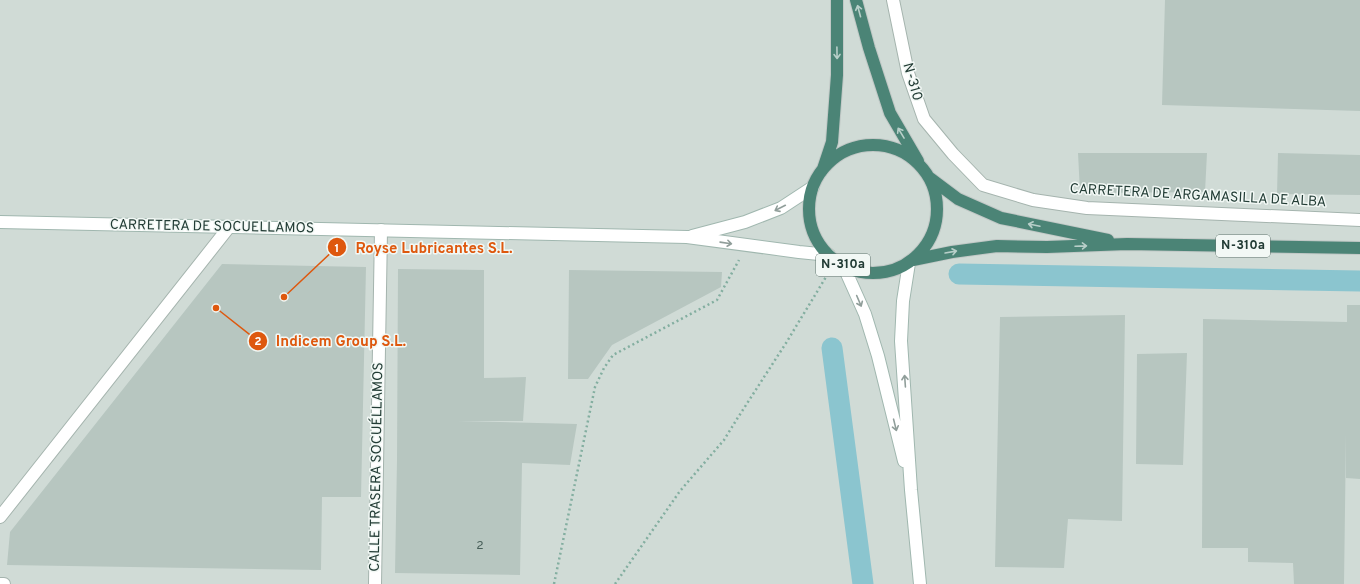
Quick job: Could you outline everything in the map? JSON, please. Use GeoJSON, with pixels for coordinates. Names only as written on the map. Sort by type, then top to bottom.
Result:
{"type":"FeatureCollection","features":[{"type":"Feature","properties":{"kind":"highway","name":"N-310a"},"geometry":{"type":"LineString","coordinates":[[837,0],[838,75],[832,142],[822,170],[813,187],[809,211],[815,235],[836,261],[859,271],[876,273],[893,270],[911,261],[952,252],[997,246],[1047,247],[1127,244],[1360,248]]}},
{"type":"Feature","properties":{"kind":"highway","name":"N-310a"},"geometry":{"type":"LineString","coordinates":[[856,0],[869,48],[890,113],[921,167],[929,177],[958,199],[1001,218],[1127,244]]}},
{"type":"Feature","properties":{"kind":"highway","name":"N-310a"},"geometry":{"type":"LineString","coordinates":[[822,170],[839,155],[846,152],[860,147],[882,146],[904,153],[921,167]]}},
{"type":"Feature","properties":{"kind":"highway","name":"N-310a"},"geometry":{"type":"LineString","coordinates":[[911,261],[926,247],[934,230],[937,212],[936,194],[929,177]]}},
{"type":"Feature","properties":{"kind":"main road","name":"N-310"},"geometry":{"type":"LineString","coordinates":[[893,0],[908,73],[924,119],[953,154]]}},
{"type":"Feature","properties":{"kind":"main road","name":"CARRETERA DE ARGAMASILLA DE ALBA"},"geometry":{"type":"LineString","coordinates":[[953,154],[983,185],[1033,200],[1087,208],[1360,220]]}},
{"type":"Feature","properties":{"kind":"main road"},"geometry":{"type":"LineString","coordinates":[[687,237],[745,222],[781,208],[813,187]]}},
{"type":"Feature","properties":{"kind":"main road","name":"CARRETERA DE SOCUELLAMOS"},"geometry":{"type":"LineString","coordinates":[[0,222],[687,237]]}},
{"type":"Feature","properties":{"kind":"main road"},"geometry":{"type":"LineString","coordinates":[[0,517],[229,227]]}},
{"type":"Feature","properties":{"kind":"main road","name":"CALLE TRASERA SOCUÉLLAMOS"},"geometry":{"type":"LineString","coordinates":[[375,584],[381,230]]}},
{"type":"Feature","properties":{"kind":"main road"},"geometry":{"type":"LineString","coordinates":[[687,237],[836,261],[867,321],[878,356],[911,490]]}},
{"type":"Feature","properties":{"kind":"main road"},"geometry":{"type":"LineString","coordinates":[[911,261],[903,301],[902,341],[911,490],[920,584]]}},
{"type":"Feature","properties":{"kind":"path"},"geometry":{"type":"LineString","coordinates":[[554,584],[595,387],[604,368],[613,355],[717,300],[747,246]]}},
{"type":"Feature","properties":{"kind":"path"},"geometry":{"type":"LineString","coordinates":[[615,584],[680,491],[724,440],[836,261]]}},
{"type":"Feature","properties":{"kind":"shaded area"},"geometry":{"type":"Polygon","coordinates":[[[0,0],[1360,0],[1360,584],[0,584],[0,0]]]}},
{"type":"Feature","properties":{"kind":"building"},"geometry":{"type":"Polygon","coordinates":[[[1165,0],[1360,0],[1360,111],[1162,105],[1165,0]]]}},
{"type":"Feature","properties":{"kind":"building"},"geometry":{"type":"Polygon","coordinates":[[[1078,153],[1207,153],[1205,192],[1080,192],[1078,153]]]}},
{"type":"Feature","properties":{"kind":"building"},"geometry":{"type":"Polygon","coordinates":[[[1278,153],[1360,155],[1360,195],[1277,194],[1278,153]]]}},
{"type":"Feature","properties":{"kind":"building"},"geometry":{"type":"Polygon","coordinates":[[[222,264],[366,267],[361,497],[322,497],[321,570],[7,565],[10,532],[222,264]]]}},
{"type":"Feature","properties":{"kind":"building"},"geometry":{"type":"Polygon","coordinates":[[[398,269],[484,270],[484,378],[526,377],[523,421],[458,421],[577,424],[570,465],[522,463],[520,575],[395,573],[398,269]]]}},
{"type":"Feature","properties":{"kind":"building"},"geometry":{"type":"Polygon","coordinates":[[[569,270],[722,272],[721,287],[612,345],[588,379],[568,379],[569,270]]]}},
{"type":"Feature","properties":{"kind":"building"},"geometry":{"type":"Polygon","coordinates":[[[1347,305],[1360,305],[1360,479],[1346,478],[1346,434],[1344,584],[1294,584],[1293,563],[1248,562],[1248,548],[1202,548],[1203,319],[1347,322],[1347,305]]]}},
{"type":"Feature","properties":{"kind":"building"},"geometry":{"type":"Polygon","coordinates":[[[1125,315],[1122,521],[1068,519],[1064,568],[995,567],[1000,317],[1125,315]]]}},
{"type":"Feature","properties":{"kind":"building"},"geometry":{"type":"Polygon","coordinates":[[[1187,353],[1183,465],[1136,464],[1137,354],[1187,353]]]}},
{"type":"Feature","properties":{"kind":"waterway"},"geometry":{"type":"LineString","coordinates":[[959,274],[1360,281]]}},
{"type":"Feature","properties":{"kind":"waterway"},"geometry":{"type":"LineString","coordinates":[[832,348],[863,584]]}},
{"type":"Feature","properties":{"kind":"place","name":"Royse Lubricantes S.L."},"geometry":{"type":"Point","coordinates":[284,297]}},
{"type":"Feature","properties":{"kind":"place","name":"Indicem Group S.L."},"geometry":{"type":"Point","coordinates":[216,308]}}]}
